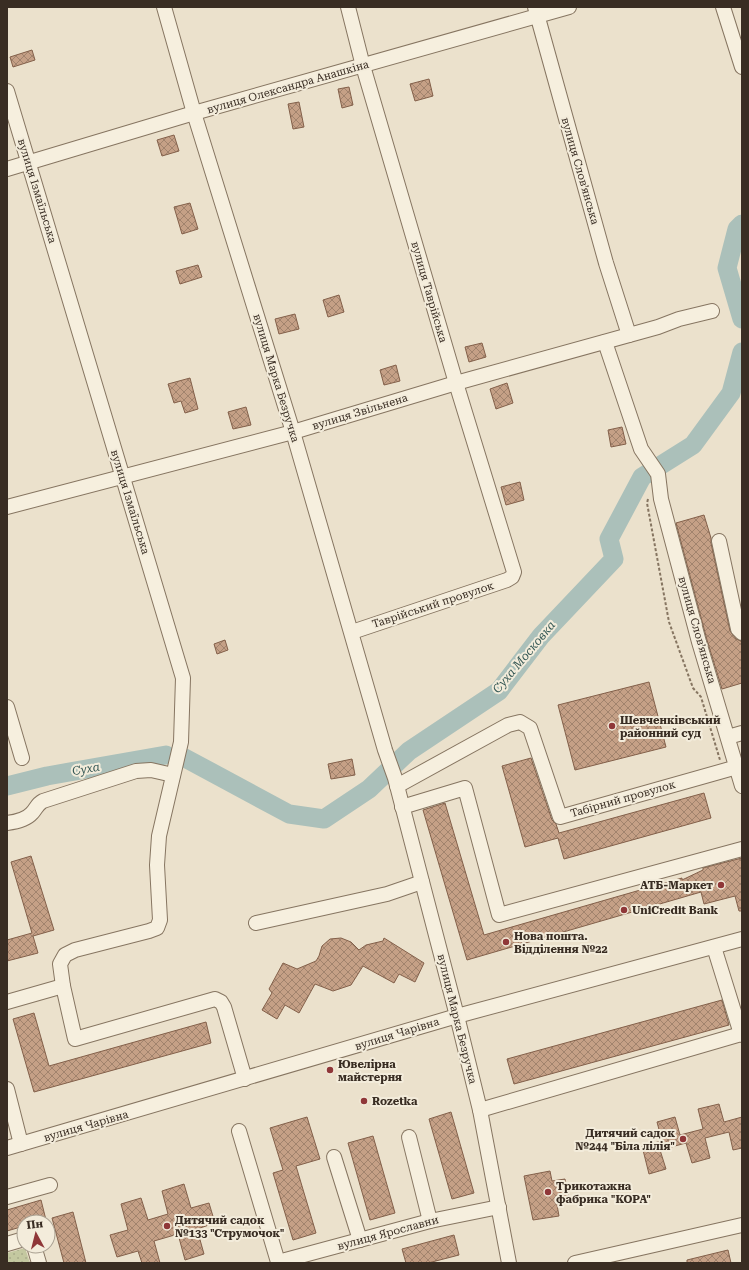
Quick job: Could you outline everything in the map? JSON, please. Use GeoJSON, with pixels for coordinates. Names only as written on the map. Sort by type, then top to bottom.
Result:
{"type":"FeatureCollection","features":[{"type":"Feature","properties":{"kind":"street","name":"вулиця Марка Безручка"},"geometry":{"type":"LineString","coordinates":[[164,7],[194,113],[293,432],[385,750],[396,782],[480,1110],[509,1263]]}},
{"type":"Feature","properties":{"kind":"street","name":"вулиця Таврійська"},"geometry":{"type":"LineString","coordinates":[[348,7],[456,383],[513,570],[513,576]]}},
{"type":"Feature","properties":{"kind":"street","name":"вулиця Олександра Анашкіна"},"geometry":{"type":"LineString","coordinates":[[7,169],[194,113],[364,66],[536,12],[569,7]]}},
{"type":"Feature","properties":{"kind":"street"},"geometry":{"type":"LineString","coordinates":[[723,7],[742,67]]}},
{"type":"Feature","properties":{"kind":"street","name":"вулиця Слов’янська"},"geometry":{"type":"LineString","coordinates":[[536,12],[606,263],[629,335]]}},
{"type":"Feature","properties":{"kind":"street","name":"вулиця Ізмаїльська"},"geometry":{"type":"LineString","coordinates":[[7,91],[183,678],[181,742],[159,836],[157,865],[160,920],[157,928],[75,950],[65,955],[60,964],[63,986]]}},
{"type":"Feature","properties":{"kind":"street","name":"вулиця Звільнена"},"geometry":{"type":"LineString","coordinates":[[7,507],[293,432],[456,383],[712,311]]}},
{"type":"Feature","properties":{"kind":"street","name":"вулиця Слов’янська"},"geometry":{"type":"LineString","coordinates":[[605,342],[641,449],[654,469],[697,635],[742,786]]}},
{"type":"Feature","properties":{"kind":"street"},"geometry":{"type":"LineString","coordinates":[[719,541],[738,628],[742,633]]}},
{"type":"Feature","properties":{"kind":"street","name":"Таврійський провулок"},"geometry":{"type":"LineString","coordinates":[[352,632],[508,580],[513,576]]}},
{"type":"Feature","properties":{"kind":"street"},"geometry":{"type":"LineString","coordinates":[[7,707],[22,758]]}},
{"type":"Feature","properties":{"kind":"street","name":"Табірний провулок"},"geometry":{"type":"LineString","coordinates":[[396,782],[508,725],[520,722],[530,728],[560,817],[737,767]]}},
{"type":"Feature","properties":{"kind":"street"},"geometry":{"type":"LineString","coordinates":[[728,737],[742,733]]}},
{"type":"Feature","properties":{"kind":"street"},"geometry":{"type":"LineString","coordinates":[[7,823],[18,821],[31,814],[38,804],[43,801],[136,771],[151,770],[173,775]]}},
{"type":"Feature","properties":{"kind":"street"},"geometry":{"type":"LineString","coordinates":[[402,807],[465,788],[499,915],[742,849]]}},
{"type":"Feature","properties":{"kind":"street"},"geometry":{"type":"LineString","coordinates":[[256,923],[387,894],[422,882]]}},
{"type":"Feature","properties":{"kind":"street","name":"вулиця Чарівна"},"geometry":{"type":"LineString","coordinates":[[7,1148],[457,1016],[742,939]]}},
{"type":"Feature","properties":{"kind":"street"},"geometry":{"type":"LineString","coordinates":[[480,1110],[742,1035],[714,947]]}},
{"type":"Feature","properties":{"kind":"street"},"geometry":{"type":"LineString","coordinates":[[7,1002],[63,986],[75,1039],[215,999],[221,1002],[224,1007],[245,1079]]}},
{"type":"Feature","properties":{"kind":"street"},"geometry":{"type":"LineString","coordinates":[[7,1089],[22,1144]]}},
{"type":"Feature","properties":{"kind":"street"},"geometry":{"type":"LineString","coordinates":[[239,1131],[278,1262]]}},
{"type":"Feature","properties":{"kind":"street"},"geometry":{"type":"LineString","coordinates":[[409,1138],[430,1221]]}},
{"type":"Feature","properties":{"kind":"street"},"geometry":{"type":"LineString","coordinates":[[334,1157],[360,1240]]}},
{"type":"Feature","properties":{"kind":"street"},"geometry":{"type":"LineString","coordinates":[[7,1197],[50,1185]]}},
{"type":"Feature","properties":{"kind":"street","name":"вулиця Ярославни"},"geometry":{"type":"LineString","coordinates":[[278,1262],[430,1221],[499,1207]]}},
{"type":"Feature","properties":{"kind":"street"},"geometry":{"type":"LineString","coordinates":[[575,1263],[742,1225]]}},
{"type":"Feature","properties":{"kind":"path"},"geometry":{"type":"LineString","coordinates":[[649,497],[647,503],[669,622],[693,688],[701,697],[723,771]]}},
{"type":"Feature","properties":{"kind":"green space"},"geometry":{"type":"Polygon","coordinates":[[[16,1250],[16,1254],[27,1254],[30,1263],[7,1263],[7,1253],[16,1250]]]}},
{"type":"Feature","properties":{"kind":"building"},"geometry":{"type":"Polygon","coordinates":[[[32,50],[35,60],[13,67],[10,57],[32,50]]]}},
{"type":"Feature","properties":{"kind":"building"},"geometry":{"type":"Polygon","coordinates":[[[429,79],[433,96],[415,101],[410,84],[429,79]]]}},
{"type":"Feature","properties":{"kind":"building"},"geometry":{"type":"Polygon","coordinates":[[[349,87],[353,105],[342,108],[338,89],[349,87]]]}},
{"type":"Feature","properties":{"kind":"building"},"geometry":{"type":"Polygon","coordinates":[[[299,102],[304,127],[293,129],[288,104],[299,102]]]}},
{"type":"Feature","properties":{"kind":"building"},"geometry":{"type":"Polygon","coordinates":[[[174,135],[179,151],[162,156],[157,140],[174,135]]]}},
{"type":"Feature","properties":{"kind":"building"},"geometry":{"type":"Polygon","coordinates":[[[190,203],[198,229],[182,234],[174,207],[190,203]]]}},
{"type":"Feature","properties":{"kind":"building"},"geometry":{"type":"Polygon","coordinates":[[[198,265],[202,277],[180,284],[176,271],[198,265]]]}},
{"type":"Feature","properties":{"kind":"building"},"geometry":{"type":"Polygon","coordinates":[[[339,295],[344,312],[328,317],[323,300],[339,295]]]}},
{"type":"Feature","properties":{"kind":"building"},"geometry":{"type":"Polygon","coordinates":[[[295,314],[299,329],[279,334],[275,319],[295,314]]]}},
{"type":"Feature","properties":{"kind":"building"},"geometry":{"type":"Polygon","coordinates":[[[482,343],[486,357],[469,362],[465,347],[482,343]]]}},
{"type":"Feature","properties":{"kind":"building"},"geometry":{"type":"Polygon","coordinates":[[[396,365],[400,381],[384,385],[380,370],[396,365]]]}},
{"type":"Feature","properties":{"kind":"building"},"geometry":{"type":"Polygon","coordinates":[[[190,378],[198,409],[185,413],[181,401],[174,403],[168,384],[190,378]]]}},
{"type":"Feature","properties":{"kind":"building"},"geometry":{"type":"Polygon","coordinates":[[[507,383],[513,403],[496,409],[490,389],[507,383]]]}},
{"type":"Feature","properties":{"kind":"building"},"geometry":{"type":"Polygon","coordinates":[[[246,407],[251,425],[233,429],[228,412],[246,407]]]}},
{"type":"Feature","properties":{"kind":"building"},"geometry":{"type":"Polygon","coordinates":[[[622,427],[626,444],[611,447],[608,430],[622,427]]]}},
{"type":"Feature","properties":{"kind":"building"},"geometry":{"type":"Polygon","coordinates":[[[520,482],[524,500],[506,505],[501,487],[520,482]]]}},
{"type":"Feature","properties":{"kind":"building"},"geometry":{"type":"Polygon","coordinates":[[[704,515],[711,538],[730,631],[736,639],[741,641],[742,644],[742,683],[722,689],[707,640],[676,523],[704,515]]]}},
{"type":"Feature","properties":{"kind":"building"},"geometry":{"type":"Polygon","coordinates":[[[225,640],[228,650],[217,654],[214,644],[225,640]]]}},
{"type":"Feature","properties":{"kind":"building","name":"Шевченківський районний суд"},"geometry":{"type":"Polygon","coordinates":[[[649,682],[666,747],[575,770],[558,705],[649,682]]]}},
{"type":"Feature","properties":{"kind":"building"},"geometry":{"type":"Polygon","coordinates":[[[531,758],[552,820],[556,824],[559,833],[704,793],[711,818],[564,859],[558,838],[525,847],[502,766],[531,758]]]}},
{"type":"Feature","properties":{"kind":"building"},"geometry":{"type":"Polygon","coordinates":[[[352,759],[355,775],[331,779],[328,764],[352,759]]]}},
{"type":"Feature","properties":{"kind":"building"},"geometry":{"type":"Polygon","coordinates":[[[445,803],[484,935],[682,878],[682,880],[703,870],[703,868],[742,858],[742,911],[739,911],[735,896],[704,904],[701,892],[467,960],[423,810],[445,803]]]}},
{"type":"Feature","properties":{"kind":"building"},"geometry":{"type":"Polygon","coordinates":[[[31,856],[54,930],[33,936],[38,953],[7,961],[7,940],[32,933],[11,862],[31,856]]]}},
{"type":"Feature","properties":{"kind":"building"},"geometry":{"type":"Polygon","coordinates":[[[341,938],[351,942],[359,950],[366,945],[383,941],[384,938],[424,963],[415,982],[399,974],[394,983],[363,966],[351,985],[333,991],[315,984],[299,1013],[285,1005],[277,1019],[262,1010],[272,993],[269,989],[283,963],[297,969],[316,961],[322,946],[330,939],[341,938]]]}},
{"type":"Feature","properties":{"kind":"building"},"geometry":{"type":"Polygon","coordinates":[[[722,1000],[729,1025],[514,1084],[507,1059],[722,1000]]]}},
{"type":"Feature","properties":{"kind":"building"},"geometry":{"type":"Polygon","coordinates":[[[34,1013],[49,1066],[206,1022],[211,1043],[34,1092],[13,1019],[34,1013]]]}},
{"type":"Feature","properties":{"kind":"building","name":"Дитячий садок №244 \"Біла лілія\""},"geometry":{"type":"Polygon","coordinates":[[[719,1104],[724,1122],[742,1117],[742,1148],[733,1150],[729,1132],[705,1138],[710,1158],[692,1163],[686,1143],[660,1150],[666,1169],[649,1174],[642,1146],[662,1141],[657,1122],[675,1117],[680,1135],[703,1129],[698,1109],[719,1104]]]}},
{"type":"Feature","properties":{"kind":"building"},"geometry":{"type":"Polygon","coordinates":[[[451,1112],[474,1193],[452,1199],[429,1119],[451,1112]]]}},
{"type":"Feature","properties":{"kind":"building"},"geometry":{"type":"Polygon","coordinates":[[[307,1117],[320,1159],[296,1166],[316,1233],[293,1240],[273,1173],[283,1170],[270,1128],[307,1117]]]}},
{"type":"Feature","properties":{"kind":"building"},"geometry":{"type":"Polygon","coordinates":[[[373,1136],[395,1213],[370,1220],[348,1143],[373,1136]]]}},
{"type":"Feature","properties":{"kind":"building","name":"Трикотажна фабрика \"КОРА\""},"geometry":{"type":"Polygon","coordinates":[[[550,1171],[552,1181],[565,1179],[570,1202],[557,1205],[559,1216],[533,1220],[524,1176],[550,1171]]]}},
{"type":"Feature","properties":{"kind":"building","name":"Дитячий садок №133 \"Струмочок\""},"geometry":{"type":"Polygon","coordinates":[[[184,1184],[191,1208],[209,1203],[215,1223],[197,1229],[204,1254],[185,1260],[178,1234],[154,1241],[160,1263],[142,1263],[138,1251],[117,1257],[110,1235],[128,1230],[121,1204],[141,1198],[148,1220],[168,1214],[162,1191],[184,1184]]]}},
{"type":"Feature","properties":{"kind":"building"},"geometry":{"type":"Polygon","coordinates":[[[41,1200],[44,1214],[16,1214],[16,1228],[7,1231],[7,1210],[41,1200]]]}},
{"type":"Feature","properties":{"kind":"building"},"geometry":{"type":"Polygon","coordinates":[[[73,1212],[86,1263],[64,1263],[56,1233],[56,1217],[73,1212]]]}},
{"type":"Feature","properties":{"kind":"building"},"geometry":{"type":"Polygon","coordinates":[[[454,1235],[459,1255],[428,1263],[406,1263],[402,1249],[454,1235]]]}},
{"type":"Feature","properties":{"kind":"building"},"geometry":{"type":"Polygon","coordinates":[[[728,1250],[731,1263],[687,1263],[687,1260],[728,1250]]]}},
{"type":"Feature","properties":{"kind":"waterway","name":"Суха Московка"},"geometry":{"type":"LineString","coordinates":[[742,224],[737,229],[727,268],[742,319]]}},
{"type":"Feature","properties":{"kind":"waterway","name":"Суха Московка"},"geometry":{"type":"LineString","coordinates":[[183,757],[289,814],[324,819],[369,789],[409,751],[499,691],[541,636],[614,559],[609,539],[642,477],[693,445],[731,393],[742,352]]}},
{"type":"Feature","properties":{"kind":"waterway","name":"Суха"},"geometry":{"type":"LineString","coordinates":[[7,786],[47,776],[166,755]]}},
{"type":"Feature","properties":{"kind":"place","name":"Шевченківський районний суд"},"geometry":{"type":"Point","coordinates":[612,726]}},
{"type":"Feature","properties":{"kind":"place","name":"АТБ-Маркет"},"geometry":{"type":"Point","coordinates":[721,885]}},
{"type":"Feature","properties":{"kind":"place","name":"UniCredit Bank"},"geometry":{"type":"Point","coordinates":[624,910]}},
{"type":"Feature","properties":{"kind":"place","name":"Нова пошта. Відділення №22"},"geometry":{"type":"Point","coordinates":[506,942]}},
{"type":"Feature","properties":{"kind":"place","name":"Ювелірна майстерня"},"geometry":{"type":"Point","coordinates":[330,1070]}},
{"type":"Feature","properties":{"kind":"place","name":"Rozetka"},"geometry":{"type":"Point","coordinates":[364,1101]}},
{"type":"Feature","properties":{"kind":"place","name":"Дитячий садок №244 \"Біла лілія\""},"geometry":{"type":"Point","coordinates":[683,1139]}},
{"type":"Feature","properties":{"kind":"place","name":"Трикотажна фабрика \"КОРА\""},"geometry":{"type":"Point","coordinates":[548,1192]}},
{"type":"Feature","properties":{"kind":"place","name":"Дитячий садок №133 \"Струмочок\""},"geometry":{"type":"Point","coordinates":[167,1226]}}]}
